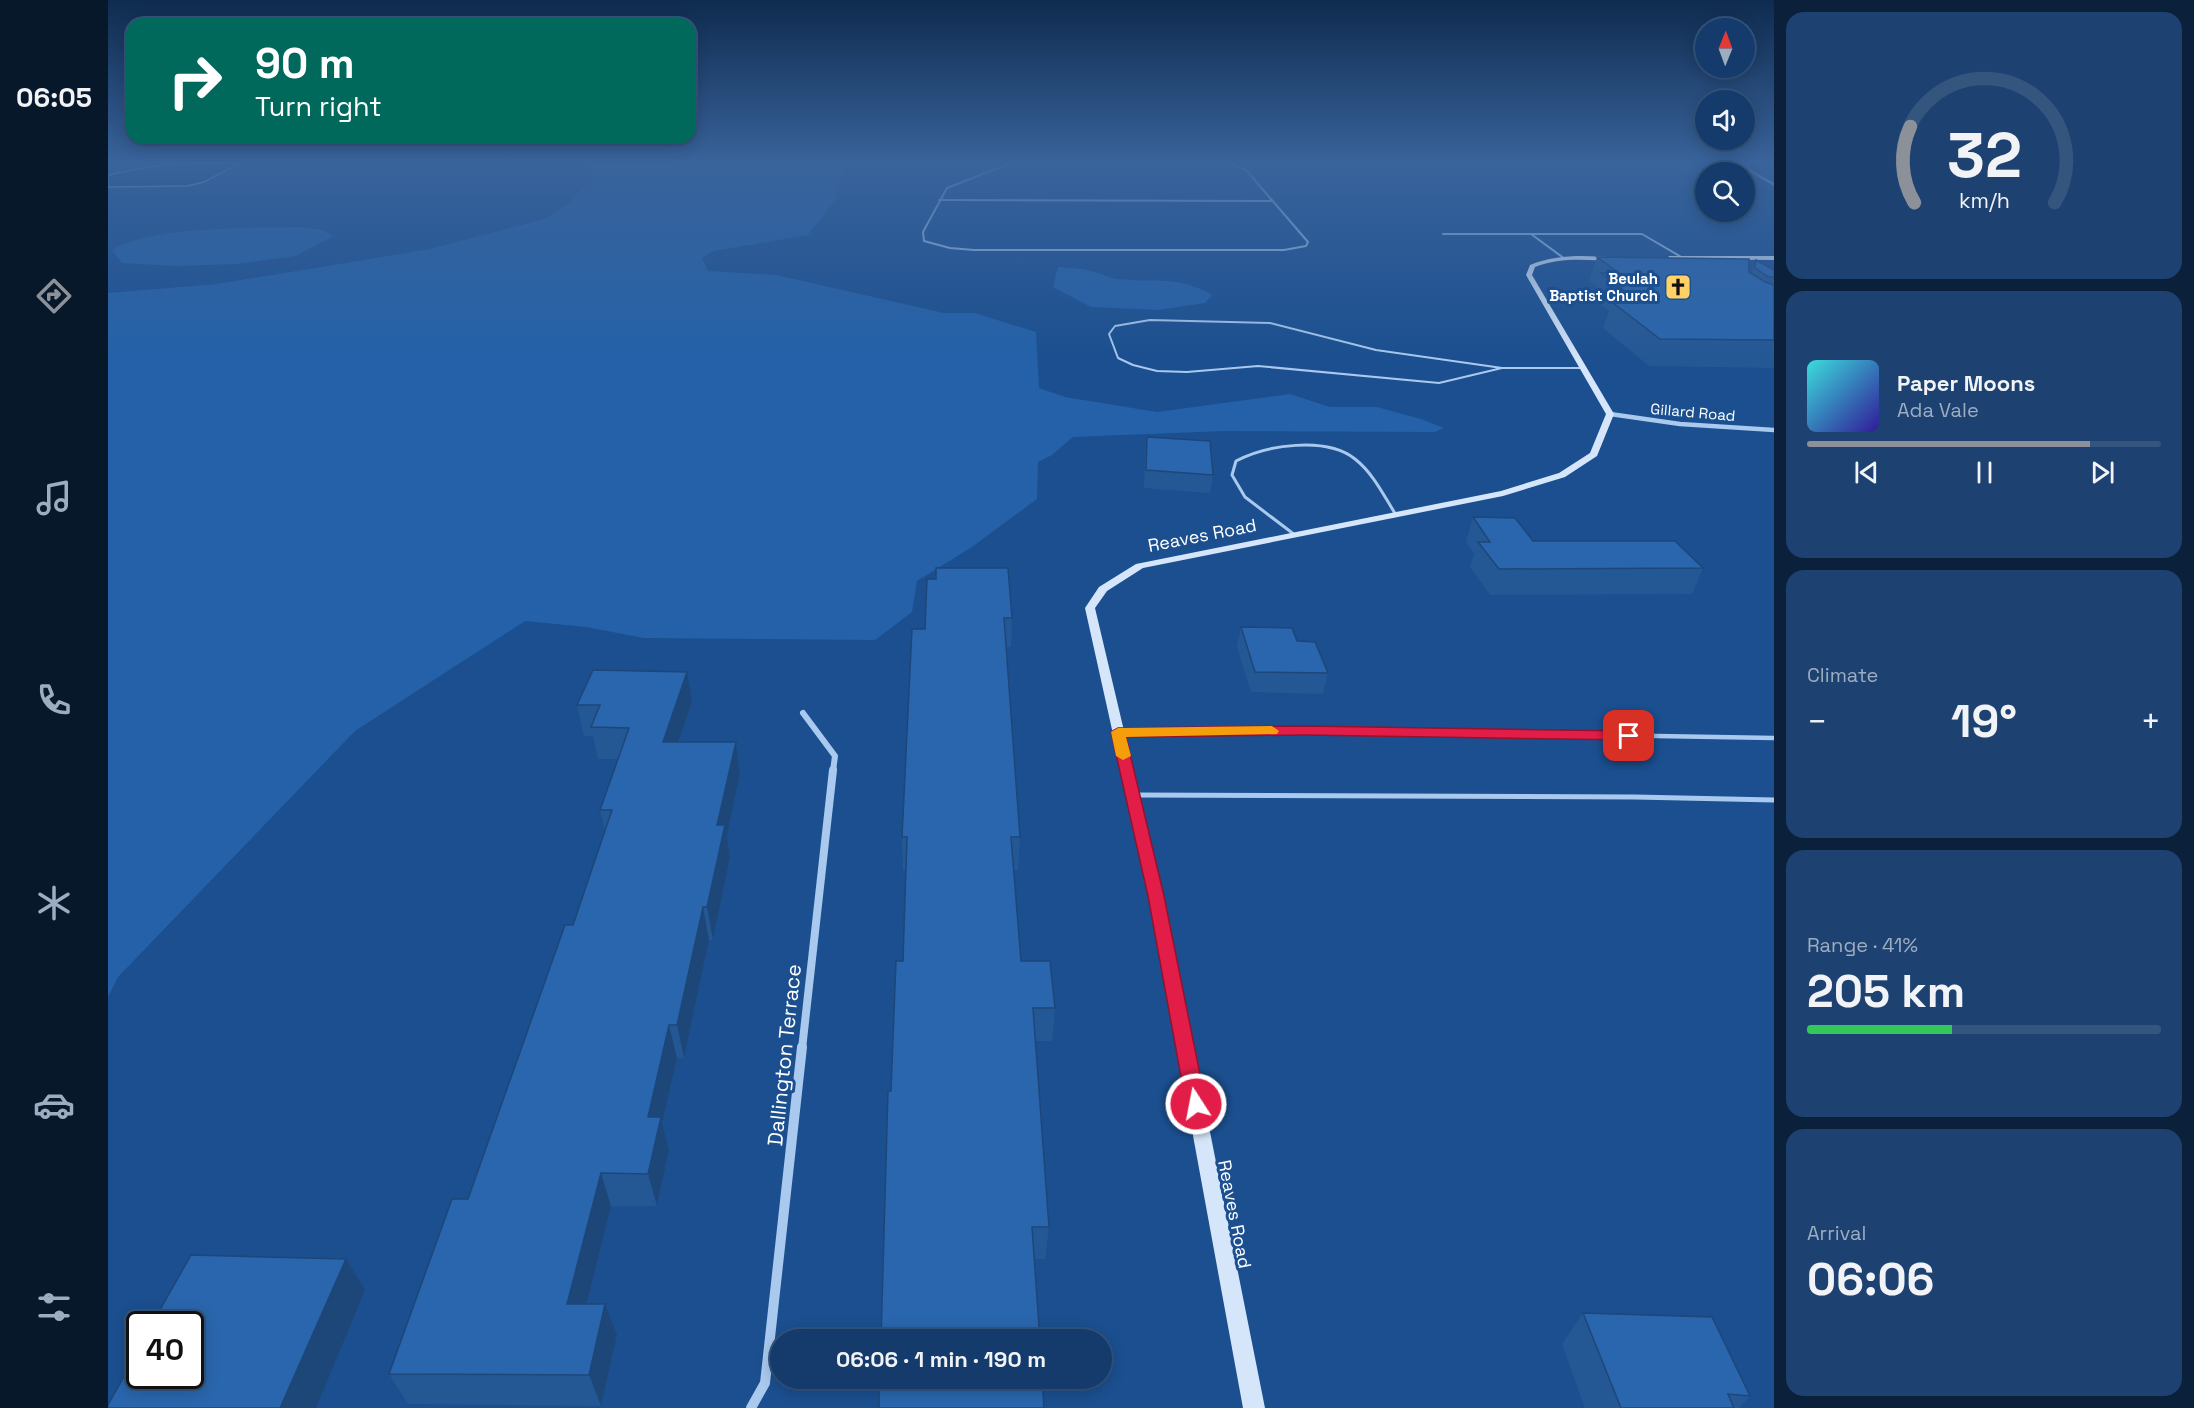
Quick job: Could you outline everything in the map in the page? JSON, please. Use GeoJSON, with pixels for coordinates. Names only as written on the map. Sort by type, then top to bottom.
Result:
{"type":"FeatureCollection","features":[{"type":"Feature","properties":{"kind":"street"},"geometry":{"type":"LineString","coordinates":[[926,229],[922,237],[924,241],[950,248],[1284,250],[1306,246],[1308,242],[1297,229]]}},
{"type":"Feature","properties":{"kind":"street"},"geometry":{"type":"LineString","coordinates":[[1610,414],[1529,275],[1532,266],[1540,262],[1565,259],[1624,258]]}},
{"type":"Feature","properties":{"kind":"street"},"geometry":{"type":"LineString","coordinates":[[1660,258],[1774,258]]}},
{"type":"Feature","properties":{"kind":"street","name":"Gillard Road"},"geometry":{"type":"LineString","coordinates":[[1610,414],[1680,424],[1774,430]]}},
{"type":"Feature","properties":{"kind":"street","name":"Reaves Road"},"geometry":{"type":"LineString","coordinates":[[1254,1408],[1156,896],[1090,608],[1103,589],[1140,566],[1503,493],[1562,475],[1594,454],[1610,414]]}},
{"type":"Feature","properties":{"kind":"street","name":"Dallington Terrace"},"geometry":{"type":"LineString","coordinates":[[751,1408],[765,1383],[835,756],[803,713]]}},
{"type":"Feature","properties":{"kind":"lane"},"geometry":{"type":"LineString","coordinates":[[1443,234],[1642,234],[1683,258]]}},
{"type":"Feature","properties":{"kind":"lane"},"geometry":{"type":"LineString","coordinates":[[1531,234],[1565,259]]}},
{"type":"Feature","properties":{"kind":"lane"},"geometry":{"type":"LineString","coordinates":[[1737,258],[1747,264]]}},
{"type":"Feature","properties":{"kind":"lane"},"geometry":{"type":"LineString","coordinates":[[1502,368],[1439,383],[1258,366],[1187,372],[1157,371],[1118,358],[1109,334],[1115,326],[1150,320],[1270,323],[1376,350],[1502,368],[1547,366],[1583,368]]}},
{"type":"Feature","properties":{"kind":"lane"},"geometry":{"type":"LineString","coordinates":[[1295,535],[1245,497],[1232,475],[1236,461],[1252,452],[1270,449],[1319,447],[1343,451],[1363,466],[1396,515]]}},
{"type":"Feature","properties":{"kind":"lane"},"geometry":{"type":"LineString","coordinates":[[1118,732],[1305,730],[1774,738]]}},
{"type":"Feature","properties":{"kind":"lane"},"geometry":{"type":"LineString","coordinates":[[1133,795],[1635,797],[1774,800]]}},
{"type":"Feature","properties":{"kind":"shaded area"},"geometry":{"type":"Polygon","coordinates":[[[313,229],[323,230],[333,236],[296,256],[236,264],[177,266],[122,263],[112,250],[150,236],[203,230],[313,229]]]}},
{"type":"Feature","properties":{"kind":"shaded area"},"geometry":{"type":"Polygon","coordinates":[[[507,229],[813,229],[808,235],[713,251],[702,258],[708,271],[776,275],[944,313],[975,313],[1036,332],[1039,388],[1065,397],[1157,412],[1290,394],[1330,407],[1377,407],[1444,428],[1435,432],[1225,431],[1073,437],[1052,455],[1038,462],[1037,499],[972,547],[917,581],[912,612],[875,640],[644,638],[586,627],[525,621],[355,731],[118,977],[108,997],[108,293],[217,284],[430,249],[507,229]]]}},
{"type":"Feature","properties":{"kind":"shaded area"},"geometry":{"type":"Polygon","coordinates":[[[1058,267],[1086,270],[1117,279],[1177,282],[1212,295],[1205,303],[1158,310],[1091,307],[1053,287],[1058,267]]]}},
{"type":"Feature","properties":{"kind":"building"},"geometry":{"type":"Polygon","coordinates":[[[1597,257],[1749,259],[1749,272],[1774,285],[1774,340],[1660,339],[1612,302],[1641,303],[1601,273],[1619,273],[1597,257]]]}},
{"type":"Feature","properties":{"kind":"building"},"geometry":{"type":"Polygon","coordinates":[[[1756,260],[1774,270],[1774,278],[1755,268],[1756,260]]]}},
{"type":"Feature","properties":{"kind":"building"},"geometry":{"type":"Polygon","coordinates":[[[1147,437],[1210,441],[1213,475],[1146,470],[1147,437]]]}},
{"type":"Feature","properties":{"kind":"building"},"geometry":{"type":"Polygon","coordinates":[[[1473,517],[1515,518],[1533,541],[1675,541],[1703,568],[1499,569],[1478,542],[1490,542],[1473,517]]]}},
{"type":"Feature","properties":{"kind":"building"},"geometry":{"type":"Polygon","coordinates":[[[936,568],[1008,568],[1012,618],[1004,618],[1020,837],[1011,837],[1021,961],[1050,961],[1055,1008],[1033,1008],[1049,1227],[1032,1227],[1039,1329],[881,1329],[888,1091],[891,1091],[896,961],[903,961],[907,837],[902,837],[912,629],[925,629],[927,579],[936,579],[936,568]]]}},
{"type":"Feature","properties":{"kind":"building"},"geometry":{"type":"Polygon","coordinates":[[[1241,627],[1292,628],[1297,641],[1315,642],[1328,673],[1255,672],[1241,627]]]}},
{"type":"Feature","properties":{"kind":"building"},"geometry":{"type":"Polygon","coordinates":[[[593,670],[687,672],[663,742],[736,742],[717,825],[725,825],[707,907],[703,907],[677,1025],[669,1025],[648,1117],[661,1117],[648,1174],[601,1173],[567,1304],[605,1304],[589,1375],[389,1374],[452,1199],[468,1199],[565,925],[573,925],[612,810],[600,810],[629,728],[591,727],[600,705],[577,705],[593,670]]]}},
{"type":"Feature","properties":{"kind":"building"},"geometry":{"type":"Polygon","coordinates":[[[191,1255],[346,1259],[280,1408],[108,1408],[126,1373],[126,1389],[204,1389],[204,1311],[159,1311],[191,1255]]]}},
{"type":"Feature","properties":{"kind":"building"},"geometry":{"type":"Polygon","coordinates":[[[1583,1313],[1712,1317],[1750,1396],[1728,1394],[1734,1408],[1621,1408],[1583,1313]]]}},
{"type":"Feature","properties":{"kind":"building"},"geometry":{"type":"Polygon","coordinates":[[[879,1389],[1043,1389],[1044,1408],[879,1408],[879,1389]]]}},
{"type":"Feature","properties":{"kind":"slow traffic"},"geometry":{"type":"LineString","coordinates":[[1123,756],[1118,732],[1272,731]]}},
{"type":"Feature","properties":{"kind":"place","name":"Beulah Baptist Church"},"geometry":{"type":"Point","coordinates":[1678,287]}},
{"type":"Feature","properties":{"kind":"route"},"geometry":{"type":"LineString","coordinates":[[1196,1104],[1156,896],[1118,732],[1305,730],[1629,736]]}}]}
